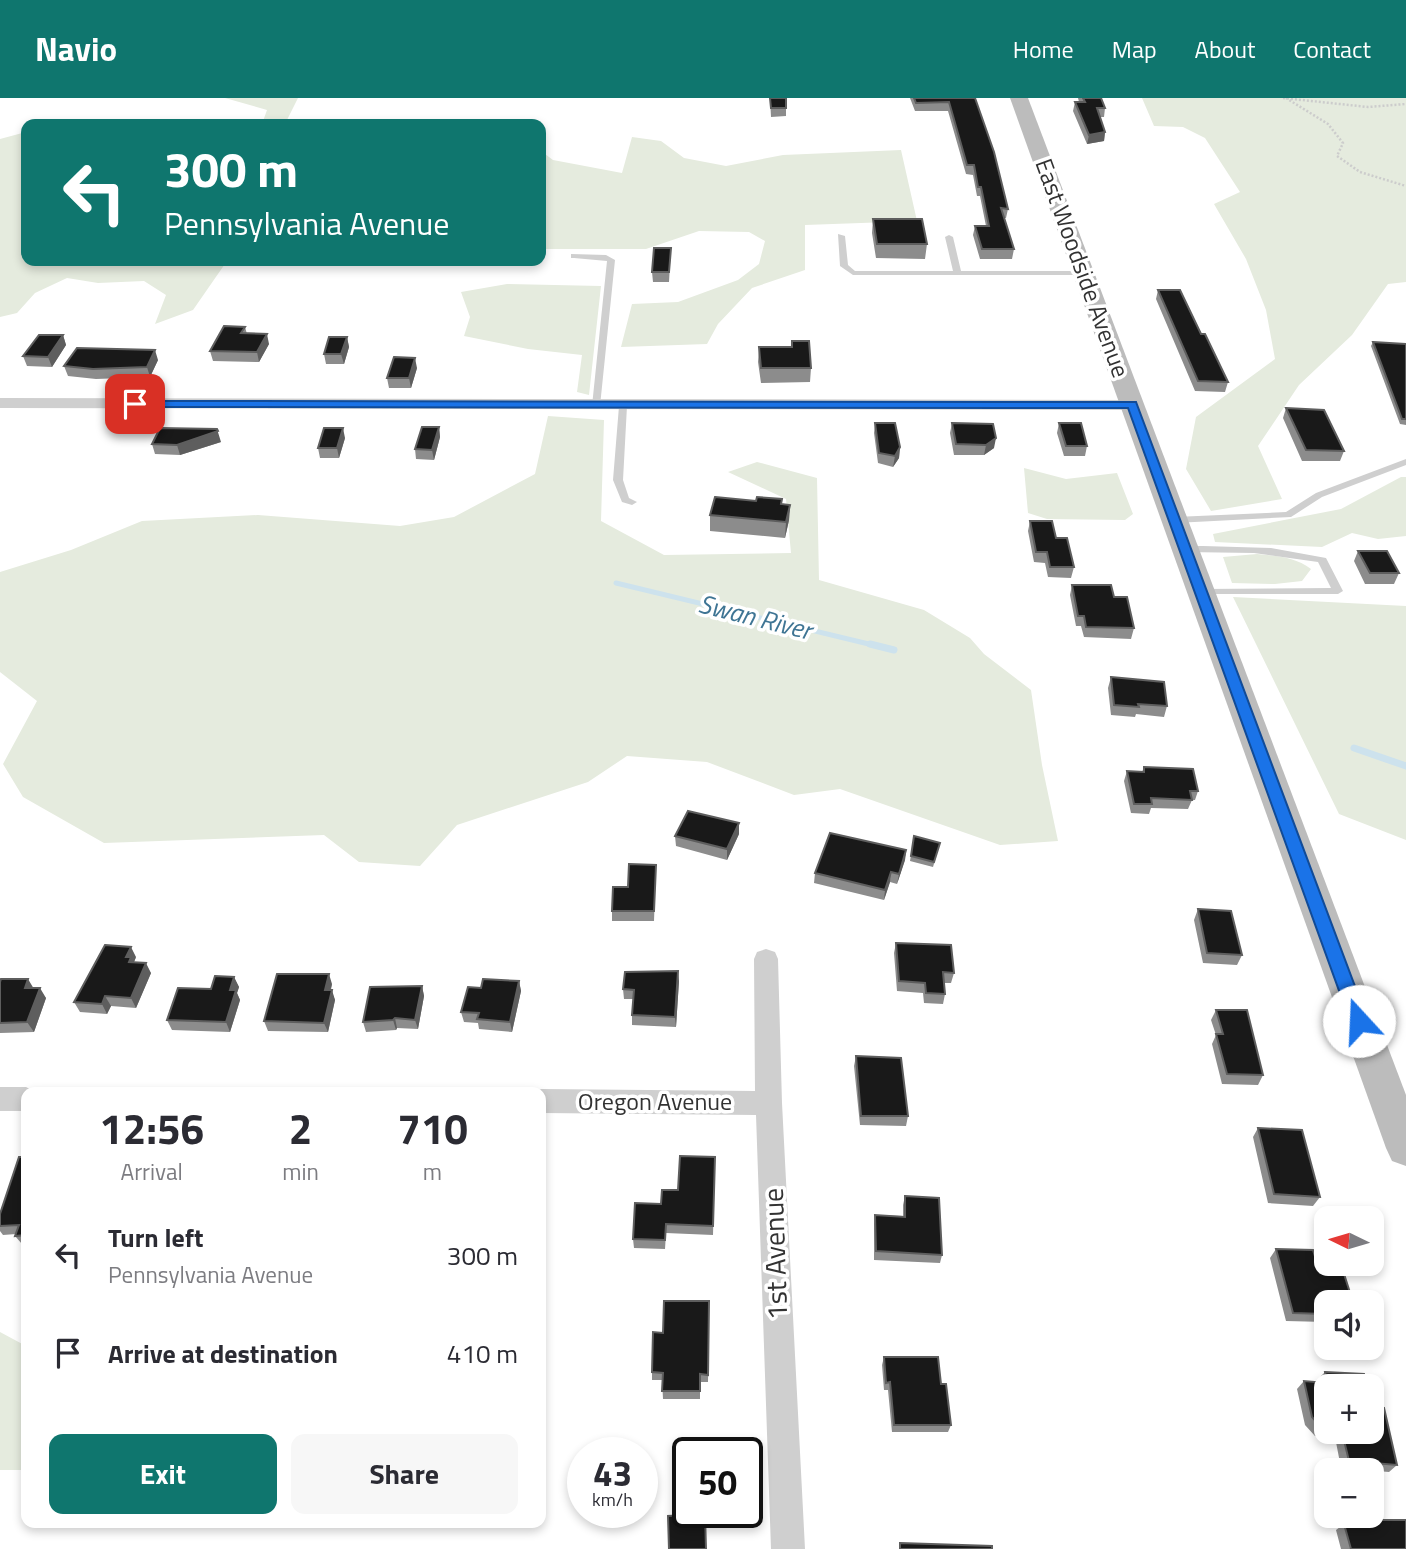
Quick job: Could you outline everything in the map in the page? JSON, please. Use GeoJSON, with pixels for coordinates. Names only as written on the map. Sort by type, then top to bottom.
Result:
{"type":"FeatureCollection","features":[{"type":"Feature","properties":{"kind":"main road","name":"East Woodside Avenue"},"geometry":{"type":"LineString","coordinates":[[1019,98],[1406,1148]]}},
{"type":"Feature","properties":{"kind":"street"},"geometry":{"type":"LineString","coordinates":[[0,403],[1132,405]]}},
{"type":"Feature","properties":{"kind":"street","name":"1st Avenue"},"geometry":{"type":"LineString","coordinates":[[766,959],[769,1103],[788,1549]]}},
{"type":"Feature","properties":{"kind":"street"},"geometry":{"type":"LineString","coordinates":[[0,1099],[21,1099]]}},
{"type":"Feature","properties":{"kind":"street","name":"Oregon Avenue"},"geometry":{"type":"LineString","coordinates":[[546,1101],[769,1103]]}},
{"type":"Feature","properties":{"kind":"lane"},"geometry":{"type":"LineString","coordinates":[[841,236],[845,266],[853,273],[1083,273]]}},
{"type":"Feature","properties":{"kind":"lane"},"geometry":{"type":"LineString","coordinates":[[949,237],[958,273]]}},
{"type":"Feature","properties":{"kind":"lane"},"geometry":{"type":"LineString","coordinates":[[575,256],[606,257],[611,260],[596,406]]}},
{"type":"Feature","properties":{"kind":"lane"},"geometry":{"type":"LineString","coordinates":[[623,406],[618,480],[625,500],[632,502]]}},
{"type":"Feature","properties":{"kind":"lane"},"geometry":{"type":"LineString","coordinates":[[1180,535],[1288,515],[1319,495],[1406,462]]}},
{"type":"Feature","properties":{"kind":"lane"},"geometry":{"type":"LineString","coordinates":[[1180,535],[1322,560],[1338,591],[1201,592]]}},
{"type":"Feature","properties":{"kind":"path"},"geometry":{"type":"LineString","coordinates":[[1284,98],[1368,107],[1406,104]]}},
{"type":"Feature","properties":{"kind":"path"},"geometry":{"type":"LineString","coordinates":[[1284,98],[1328,124],[1343,143],[1338,156],[1360,172],[1406,186]]}},
{"type":"Feature","properties":{"kind":"shaded area"},"geometry":{"type":"Polygon","coordinates":[[[225,98],[298,98],[288,119],[264,119],[267,110],[225,98]]]}},
{"type":"Feature","properties":{"kind":"shaded area"},"geometry":{"type":"Polygon","coordinates":[[[1142,98],[1406,98],[1406,282],[1388,284],[1352,335],[1299,385],[1258,446],[1282,499],[1211,511],[1186,469],[1196,417],[1275,359],[1266,310],[1246,259],[1214,204],[1240,192],[1205,138],[1183,127],[1154,126],[1142,98]]]}},
{"type":"Feature","properties":{"kind":"shaded area"},"geometry":{"type":"Polygon","coordinates":[[[21,133],[21,266],[224,266],[193,310],[155,324],[166,295],[144,281],[98,283],[67,278],[35,293],[17,313],[0,317],[0,139],[21,133]]]}},
{"type":"Feature","properties":{"kind":"shaded area"},"geometry":{"type":"Polygon","coordinates":[[[632,137],[661,141],[684,158],[726,166],[783,155],[901,150],[917,221],[805,225],[805,270],[752,288],[718,324],[707,344],[621,347],[632,304],[678,302],[738,280],[759,264],[765,241],[749,232],[699,231],[646,249],[546,249],[546,155],[553,160],[622,173],[632,137]]]}},
{"type":"Feature","properties":{"kind":"shaded area"},"geometry":{"type":"Polygon","coordinates":[[[507,284],[601,286],[589,395],[577,392],[582,355],[528,349],[464,336],[470,317],[461,292],[507,284]]]}},
{"type":"Feature","properties":{"kind":"shaded area"},"geometry":{"type":"Polygon","coordinates":[[[548,416],[604,420],[601,521],[664,555],[791,553],[786,499],[728,472],[757,462],[817,478],[819,580],[924,610],[970,638],[984,654],[1031,690],[1042,765],[1058,841],[1000,845],[840,789],[794,795],[707,762],[627,756],[588,782],[457,825],[420,866],[359,862],[324,835],[104,843],[23,797],[3,764],[37,701],[0,672],[0,572],[71,550],[142,521],[258,515],[400,526],[454,517],[535,474],[548,416]]]}},
{"type":"Feature","properties":{"kind":"shaded area"},"geometry":{"type":"Polygon","coordinates":[[[1024,468],[1066,479],[1117,473],[1133,514],[1125,520],[1047,519],[1028,513],[1024,468]]]}},
{"type":"Feature","properties":{"kind":"shaded area"},"geometry":{"type":"Polygon","coordinates":[[[1401,477],[1406,477],[1406,536],[1378,539],[1352,533],[1322,547],[1215,542],[1213,534],[1341,509],[1401,477]]]}},
{"type":"Feature","properties":{"kind":"shaded area"},"geometry":{"type":"Polygon","coordinates":[[[1257,554],[1278,556],[1311,569],[1302,581],[1275,584],[1232,583],[1223,557],[1257,554]]]}},
{"type":"Feature","properties":{"kind":"shaded area"},"geometry":{"type":"Polygon","coordinates":[[[1233,597],[1406,606],[1406,840],[1339,814],[1233,597]]]}},
{"type":"Feature","properties":{"kind":"shaded area"},"geometry":{"type":"Polygon","coordinates":[[[0,1332],[21,1343],[21,1470],[0,1470],[0,1332]]]}},
{"type":"Feature","properties":{"kind":"building"},"geometry":{"type":"Polygon","coordinates":[[[770,98],[786,98],[786,108],[771,108],[770,98]]]}},
{"type":"Feature","properties":{"kind":"building"},"geometry":{"type":"Polygon","coordinates":[[[914,98],[975,98],[994,152],[1008,209],[1001,208],[1014,249],[982,249],[975,226],[989,226],[981,187],[978,187],[974,165],[967,165],[949,102],[916,103],[914,98]]]}},
{"type":"Feature","properties":{"kind":"building"},"geometry":{"type":"Polygon","coordinates":[[[1083,98],[1101,98],[1105,108],[1097,108],[1105,132],[1089,135],[1075,102],[1085,102],[1083,98]]]}},
{"type":"Feature","properties":{"kind":"building"},"geometry":{"type":"Polygon","coordinates":[[[873,219],[922,219],[927,244],[877,244],[873,219]]]}},
{"type":"Feature","properties":{"kind":"building"},"geometry":{"type":"Polygon","coordinates":[[[654,248],[671,248],[669,272],[652,272],[654,248]]]}},
{"type":"Feature","properties":{"kind":"building"},"geometry":{"type":"Polygon","coordinates":[[[1158,290],[1180,290],[1228,382],[1198,381],[1158,290]]]}},
{"type":"Feature","properties":{"kind":"building"},"geometry":{"type":"Polygon","coordinates":[[[224,326],[245,327],[241,333],[267,334],[257,352],[210,351],[224,326]]]}},
{"type":"Feature","properties":{"kind":"building"},"geometry":{"type":"Polygon","coordinates":[[[39,335],[63,335],[48,357],[23,356],[39,335]]]}},
{"type":"Feature","properties":{"kind":"building"},"geometry":{"type":"Polygon","coordinates":[[[329,337],[347,337],[341,354],[324,354],[329,337]]]}},
{"type":"Feature","properties":{"kind":"building"},"geometry":{"type":"Polygon","coordinates":[[[792,341],[809,341],[811,368],[761,368],[759,347],[792,347],[792,341]]]}},
{"type":"Feature","properties":{"kind":"building"},"geometry":{"type":"Polygon","coordinates":[[[1373,342],[1406,344],[1406,419],[1402,419],[1373,342]]]}},
{"type":"Feature","properties":{"kind":"building"},"geometry":{"type":"Polygon","coordinates":[[[77,348],[155,350],[147,367],[93,369],[64,366],[77,348]]]}},
{"type":"Feature","properties":{"kind":"building"},"geometry":{"type":"Polygon","coordinates":[[[394,357],[415,358],[409,378],[387,378],[394,357]]]}},
{"type":"Feature","properties":{"kind":"building"},"geometry":{"type":"Polygon","coordinates":[[[1286,408],[1324,410],[1344,451],[1306,450],[1286,408]]]}},
{"type":"Feature","properties":{"kind":"building"},"geometry":{"type":"Polygon","coordinates":[[[875,423],[895,423],[900,447],[895,456],[879,453],[875,423]]]}},
{"type":"Feature","properties":{"kind":"building"},"geometry":{"type":"Polygon","coordinates":[[[952,423],[993,424],[996,438],[986,445],[956,444],[952,423]]]}},
{"type":"Feature","properties":{"kind":"building"},"geometry":{"type":"Polygon","coordinates":[[[1059,423],[1081,423],[1087,446],[1066,446],[1059,423]]]}},
{"type":"Feature","properties":{"kind":"building"},"geometry":{"type":"Polygon","coordinates":[[[422,427],[439,427],[432,450],[415,449],[422,427]]]}},
{"type":"Feature","properties":{"kind":"building"},"geometry":{"type":"Polygon","coordinates":[[[160,428],[218,431],[177,445],[152,444],[160,428]]]}},
{"type":"Feature","properties":{"kind":"building"},"geometry":{"type":"Polygon","coordinates":[[[324,428],[343,428],[337,448],[318,448],[324,428]]]}},
{"type":"Feature","properties":{"kind":"building"},"geometry":{"type":"Polygon","coordinates":[[[715,497],[756,501],[757,497],[782,499],[781,504],[790,505],[786,522],[710,515],[715,497]]]}},
{"type":"Feature","properties":{"kind":"building"},"geometry":{"type":"Polygon","coordinates":[[[1030,521],[1052,521],[1056,538],[1067,538],[1074,567],[1050,567],[1047,552],[1036,552],[1030,521]]]}},
{"type":"Feature","properties":{"kind":"building"},"geometry":{"type":"Polygon","coordinates":[[[1358,551],[1387,551],[1399,573],[1370,573],[1358,551]]]}},
{"type":"Feature","properties":{"kind":"building"},"geometry":{"type":"Polygon","coordinates":[[[1072,585],[1111,585],[1114,597],[1127,597],[1134,628],[1086,627],[1084,616],[1078,616],[1072,585]]]}},
{"type":"Feature","properties":{"kind":"building"},"geometry":{"type":"Polygon","coordinates":[[[1111,677],[1164,682],[1167,706],[1114,705],[1111,677]]]}},
{"type":"Feature","properties":{"kind":"building"},"geometry":{"type":"Polygon","coordinates":[[[1144,767],[1193,769],[1198,791],[1190,791],[1192,800],[1151,798],[1152,804],[1134,804],[1127,771],[1144,772],[1144,767]]]}},
{"type":"Feature","properties":{"kind":"building"},"geometry":{"type":"Polygon","coordinates":[[[688,811],[739,823],[727,849],[675,836],[688,811]]]}},
{"type":"Feature","properties":{"kind":"building"},"geometry":{"type":"Polygon","coordinates":[[[830,833],[906,850],[899,874],[891,872],[885,890],[815,873],[830,833]]]}},
{"type":"Feature","properties":{"kind":"building"},"geometry":{"type":"Polygon","coordinates":[[[914,836],[940,843],[934,862],[911,856],[914,836]]]}},
{"type":"Feature","properties":{"kind":"building"},"geometry":{"type":"Polygon","coordinates":[[[629,864],[656,865],[654,911],[612,911],[613,887],[628,887],[629,864]]]}},
{"type":"Feature","properties":{"kind":"building"},"geometry":{"type":"Polygon","coordinates":[[[1198,909],[1231,911],[1242,955],[1207,953],[1198,909]]]}},
{"type":"Feature","properties":{"kind":"building"},"geometry":{"type":"Polygon","coordinates":[[[896,943],[951,945],[954,973],[943,972],[945,994],[926,993],[925,983],[899,981],[896,943]]]}},
{"type":"Feature","properties":{"kind":"building"},"geometry":{"type":"Polygon","coordinates":[[[105,945],[131,947],[126,957],[131,957],[129,962],[146,963],[131,998],[105,996],[102,1004],[74,1002],[105,945]]]}},
{"type":"Feature","properties":{"kind":"building"},"geometry":{"type":"Polygon","coordinates":[[[678,971],[675,1017],[632,1015],[634,990],[623,989],[625,972],[678,971]]]}},
{"type":"Feature","properties":{"kind":"building"},"geometry":{"type":"Polygon","coordinates":[[[277,974],[329,974],[325,990],[332,990],[324,1023],[264,1021],[277,974]]]}},
{"type":"Feature","properties":{"kind":"building"},"geometry":{"type":"Polygon","coordinates":[[[215,976],[234,977],[230,990],[236,990],[226,1022],[167,1020],[178,988],[211,989],[215,976]]]}},
{"type":"Feature","properties":{"kind":"building"},"geometry":{"type":"Polygon","coordinates":[[[1,979],[28,979],[25,988],[40,988],[27,1022],[0,1023],[1,979]]]}},
{"type":"Feature","properties":{"kind":"building"},"geometry":{"type":"Polygon","coordinates":[[[483,979],[519,981],[510,1022],[477,1019],[479,1013],[461,1012],[468,987],[481,988],[483,979]]]}},
{"type":"Feature","properties":{"kind":"building"},"geometry":{"type":"Polygon","coordinates":[[[422,986],[415,1020],[395,1018],[363,1022],[370,987],[422,986]]]}},
{"type":"Feature","properties":{"kind":"building"},"geometry":{"type":"Polygon","coordinates":[[[1216,1010],[1247,1010],[1263,1075],[1227,1074],[1216,1034],[1223,1034],[1216,1010]]]}},
{"type":"Feature","properties":{"kind":"building"},"geometry":{"type":"Polygon","coordinates":[[[856,1056],[901,1058],[908,1116],[861,1116],[856,1056]]]}},
{"type":"Feature","properties":{"kind":"building"},"geometry":{"type":"Polygon","coordinates":[[[1258,1128],[1302,1130],[1320,1197],[1274,1194],[1258,1128]]]}},
{"type":"Feature","properties":{"kind":"building"},"geometry":{"type":"Polygon","coordinates":[[[680,1156],[715,1157],[713,1226],[666,1224],[665,1240],[633,1239],[635,1203],[661,1204],[662,1190],[678,1190],[680,1156]]]}},
{"type":"Feature","properties":{"kind":"building"},"geometry":{"type":"Polygon","coordinates":[[[21,1157],[21,1235],[15,1236],[19,1225],[0,1226],[0,1214],[21,1157]]]}},
{"type":"Feature","properties":{"kind":"building"},"geometry":{"type":"Polygon","coordinates":[[[905,1196],[939,1198],[942,1255],[876,1251],[875,1215],[905,1217],[905,1196]]]}},
{"type":"Feature","properties":{"kind":"building"},"geometry":{"type":"Polygon","coordinates":[[[1276,1249],[1313,1250],[1314,1276],[1345,1276],[1349,1290],[1314,1290],[1314,1314],[1293,1313],[1276,1249]]]}},
{"type":"Feature","properties":{"kind":"building"},"geometry":{"type":"Polygon","coordinates":[[[664,1301],[709,1301],[708,1375],[700,1374],[700,1391],[662,1391],[663,1373],[652,1372],[653,1332],[663,1333],[664,1301]]]}},
{"type":"Feature","properties":{"kind":"building"},"geometry":{"type":"Polygon","coordinates":[[[884,1357],[938,1357],[941,1384],[946,1384],[951,1425],[894,1425],[890,1382],[886,1383],[884,1357]]]}},
{"type":"Feature","properties":{"kind":"building"},"geometry":{"type":"Polygon","coordinates":[[[1325,1372],[1364,1374],[1325,1374],[1325,1372]]]}},
{"type":"Feature","properties":{"kind":"building"},"geometry":{"type":"Polygon","coordinates":[[[1304,1381],[1314,1382],[1314,1419],[1312,1417],[1304,1381]]]}},
{"type":"Feature","properties":{"kind":"building"},"geometry":{"type":"Polygon","coordinates":[[[1384,1408],[1397,1465],[1384,1464],[1384,1458],[1348,1458],[1345,1444],[1384,1444],[1384,1408]]]}},
{"type":"Feature","properties":{"kind":"building"},"geometry":{"type":"Polygon","coordinates":[[[668,1516],[672,1516],[672,1528],[705,1528],[706,1549],[669,1549],[668,1516]]]}},
{"type":"Feature","properties":{"kind":"building"},"geometry":{"type":"Polygon","coordinates":[[[1384,1520],[1406,1520],[1406,1549],[1351,1549],[1345,1528],[1384,1528],[1384,1520]]]}},
{"type":"Feature","properties":{"kind":"building"},"geometry":{"type":"Polygon","coordinates":[[[900,1543],[992,1546],[992,1549],[900,1549],[900,1543]]]}},
{"type":"Feature","properties":{"kind":"waterway","name":"Swan River"},"geometry":{"type":"LineString","coordinates":[[616,583],[877,646]]}},
{"type":"Feature","properties":{"kind":"waterway","name":"Swan River"},"geometry":{"type":"LineString","coordinates":[[870,644],[894,650]]}},
{"type":"Feature","properties":{"kind":"waterway","name":"Swan River"},"geometry":{"type":"LineString","coordinates":[[1354,748],[1406,766]]}},
{"type":"Feature","properties":{"kind":"route"},"geometry":{"type":"LineString","coordinates":[[135,404],[1132,405],[1359,1021]]}}]}
